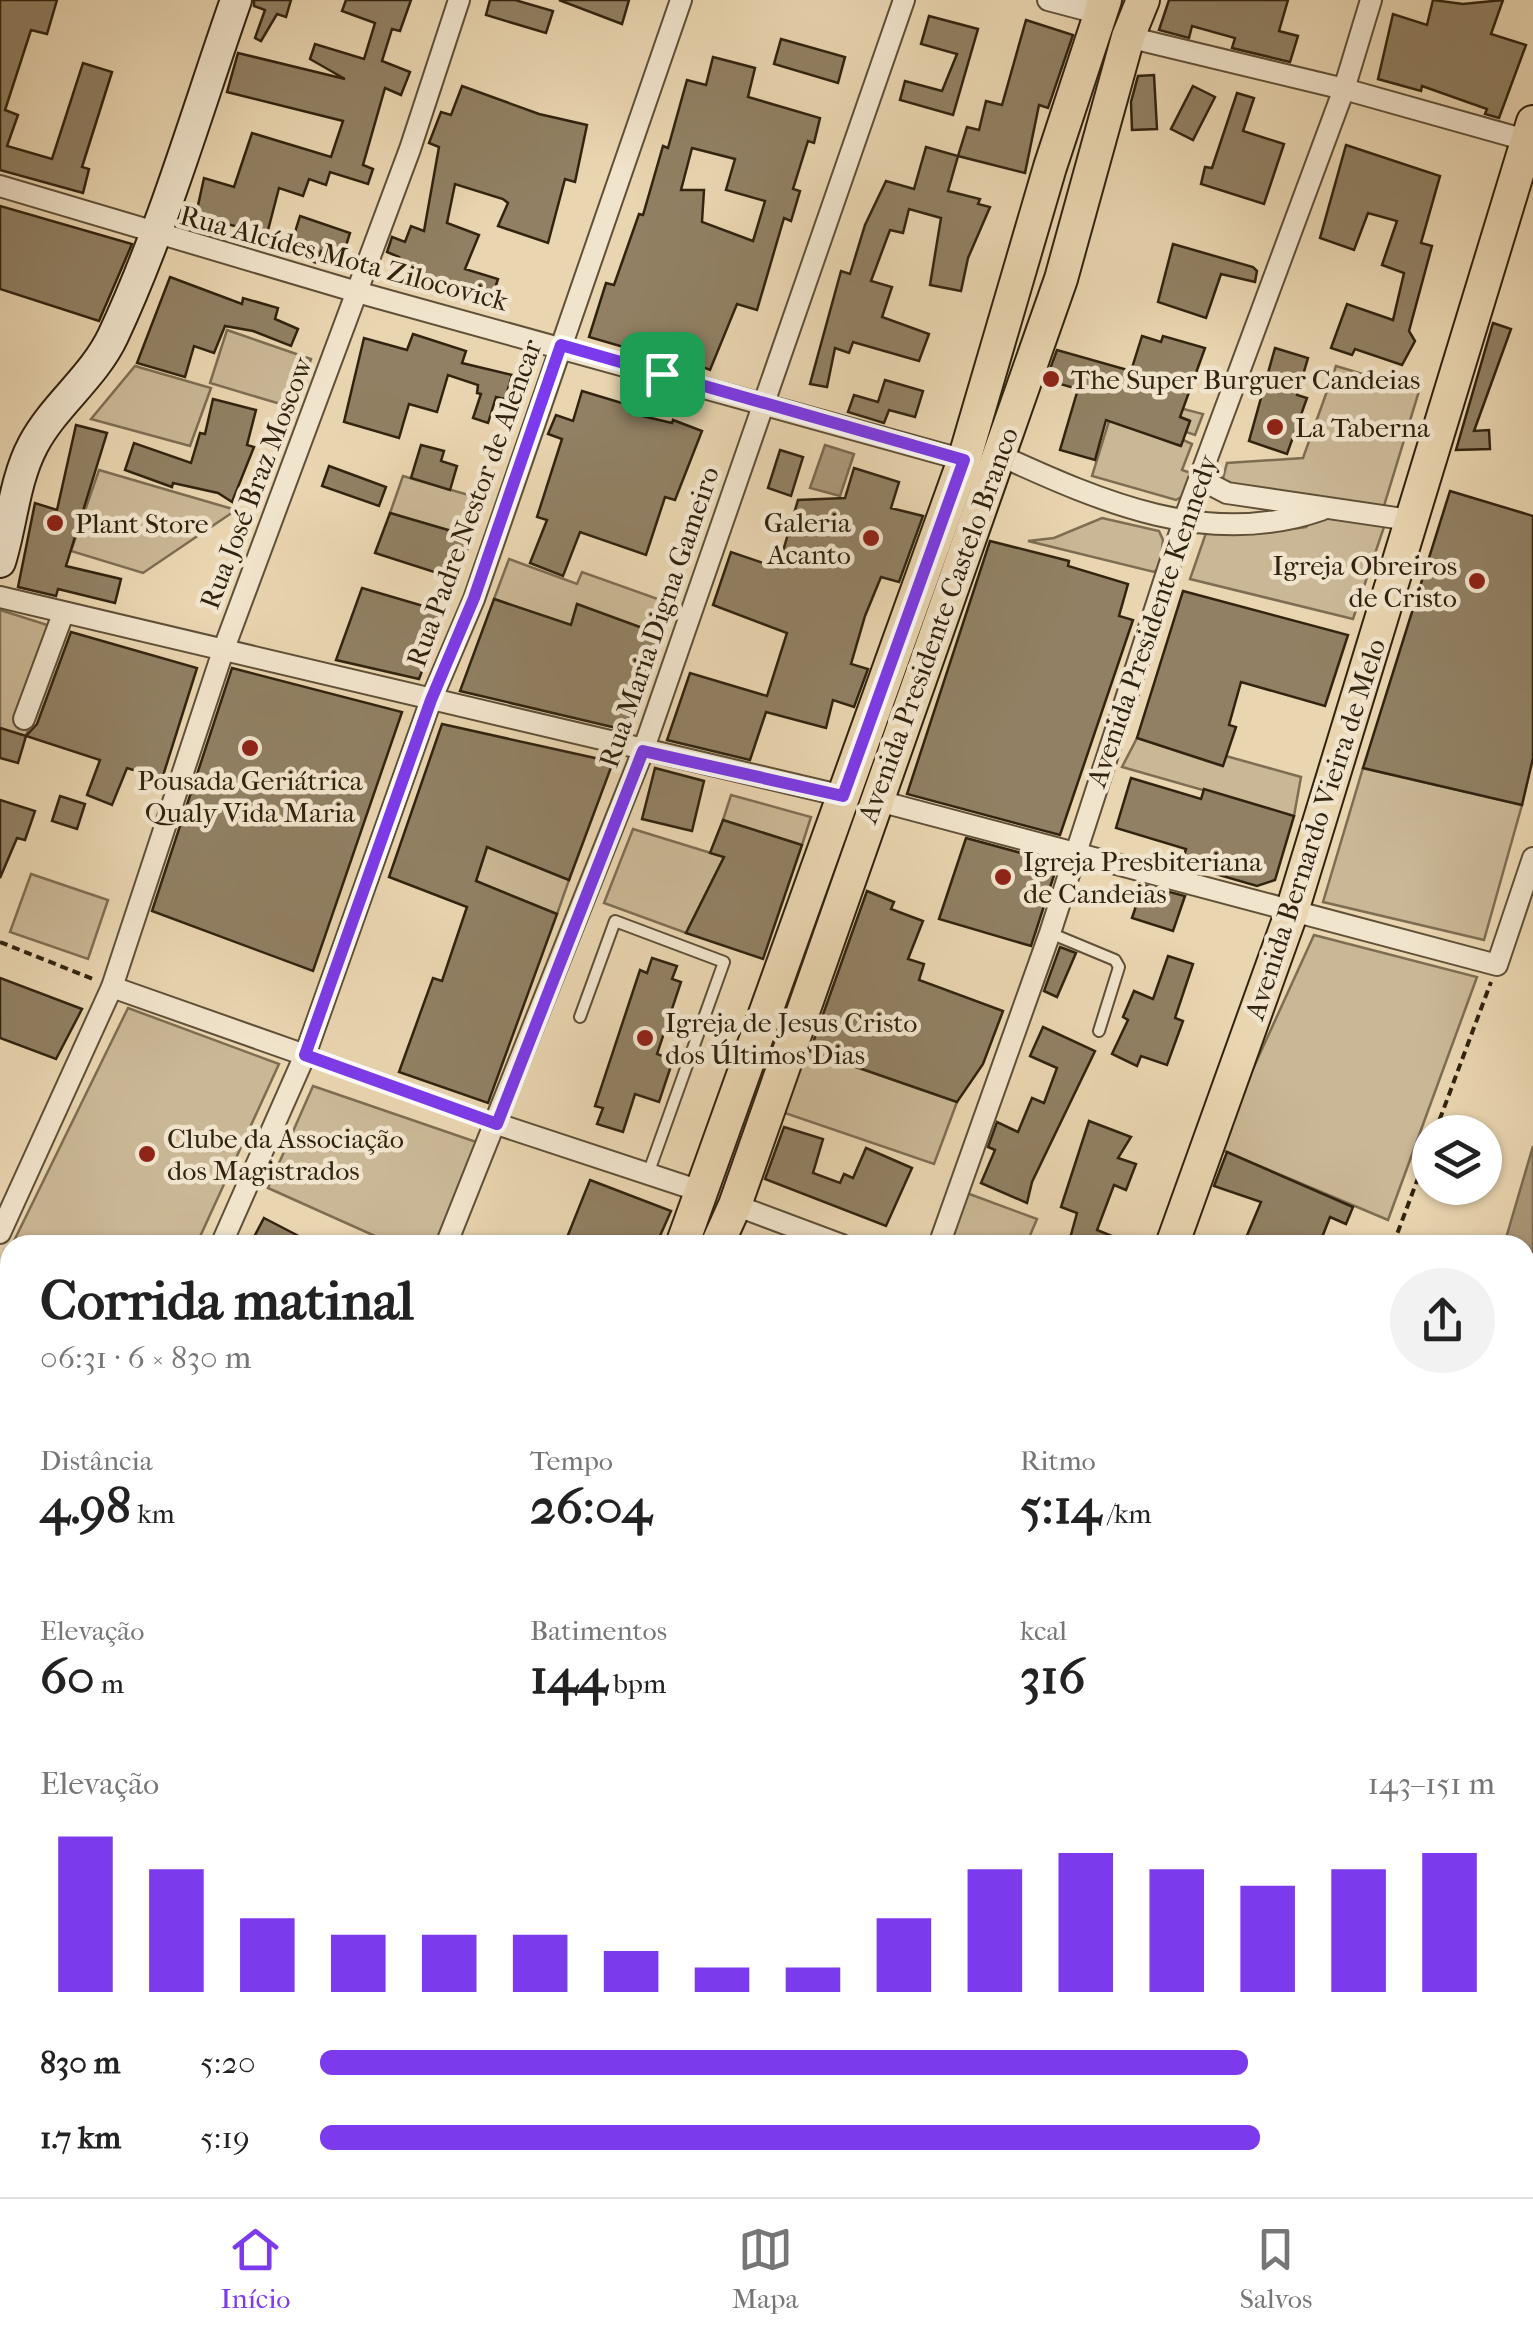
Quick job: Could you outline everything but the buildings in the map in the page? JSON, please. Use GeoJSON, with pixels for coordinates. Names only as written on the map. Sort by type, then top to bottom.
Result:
{"type":"FeatureCollection","features":[{"type":"Feature","properties":{"kind":"main road"},"geometry":{"type":"LineString","coordinates":[[0,562],[32,446],[104,353],[153,234],[236,0]]}},
{"type":"Feature","properties":{"kind":"main road","name":"Avenida Presidente Castelo Branco"},"geometry":{"type":"LineString","coordinates":[[686,1235],[779,978],[859,798],[999,456],[1061,279],[1128,37],[1142,0]]}},
{"type":"Feature","properties":{"kind":"main road","name":"Avenida Presidente Castelo Branco"},"geometry":{"type":"LineString","coordinates":[[722,1235],[810,990],[859,798],[1050,167],[1103,7]]}},
{"type":"Feature","properties":{"kind":"main road","name":"Avenida Bernardo Vieira de Melo"},"geometry":{"type":"LineString","coordinates":[[1176,1235],[1292,911],[1531,135]]}},
{"type":"Feature","properties":{"kind":"main road"},"geometry":{"type":"LineString","coordinates":[[779,978],[810,990]]}},
{"type":"Feature","properties":{"kind":"street","name":"Rua José Braz Moscow"},"geometry":{"type":"LineString","coordinates":[[0,1233],[112,986],[223,650],[357,292],[459,0]]}},
{"type":"Feature","properties":{"kind":"street","name":"Rua Padre Nestor de Alencar"},"geometry":{"type":"LineString","coordinates":[[225,1235],[305,1055],[431,700],[474,598],[681,0]]}},
{"type":"Feature","properties":{"kind":"street","name":"Rua Maria Digna Gameiro"},"geometry":{"type":"LineString","coordinates":[[450,1235],[643,751],[904,0]]}},
{"type":"Feature","properties":{"kind":"street"},"geometry":{"type":"LineString","coordinates":[[1048,0],[1103,7]]}},
{"type":"Feature","properties":{"kind":"street","name":"Avenida Presidente Kennedy"},"geometry":{"type":"LineString","coordinates":[[943,1235],[1050,933],[1184,520],[1344,89],[1372,0]]}},
{"type":"Feature","properties":{"kind":"street"},"geometry":{"type":"LineString","coordinates":[[1128,37],[1531,135]]}},
{"type":"Feature","properties":{"kind":"street","name":"Rua Alcídes Mota Zilocovick"},"geometry":{"type":"LineString","coordinates":[[0,186],[357,292],[561,345],[964,460]]}},
{"type":"Feature","properties":{"kind":"street"},"geometry":{"type":"LineString","coordinates":[[999,456],[1104,502],[1201,526],[1248,527],[1321,510]]}},
{"type":"Feature","properties":{"kind":"street"},"geometry":{"type":"LineString","coordinates":[[1200,479],[1227,494],[1321,510],[1362,510],[1410,520]]}},
{"type":"Feature","properties":{"kind":"street"},"geometry":{"type":"LineString","coordinates":[[0,597],[643,751],[859,798],[1497,966],[1533,858]]}},
{"type":"Feature","properties":{"kind":"street"},"geometry":{"type":"LineString","coordinates":[[24,719],[63,614]]}},
{"type":"Feature","properties":{"kind":"street"},"geometry":{"type":"LineString","coordinates":[[112,986],[305,1055]]}},
{"type":"Feature","properties":{"kind":"street"},"geometry":{"type":"LineString","coordinates":[[497,1124],[703,1192]]}},
{"type":"Feature","properties":{"kind":"street"},"geometry":{"type":"LineString","coordinates":[[735,1205],[815,1235]]}},
{"type":"Feature","properties":{"kind":"lane"},"geometry":{"type":"LineString","coordinates":[[580,1017],[614,921],[724,962],[648,1174]]}},
{"type":"Feature","properties":{"kind":"lane"},"geometry":{"type":"LineString","coordinates":[[1050,933],[1115,960],[1120,967],[1099,1031]]}},
{"type":"Feature","properties":{"kind":"path"},"geometry":{"type":"LineString","coordinates":[[0,942],[112,986]]}},
{"type":"Feature","properties":{"kind":"path"},"geometry":{"type":"LineString","coordinates":[[1441,1115],[1497,966]]}},
{"type":"Feature","properties":{"kind":"path"},"geometry":{"type":"LineString","coordinates":[[305,1055],[497,1124]]}},
{"type":"Feature","properties":{"kind":"path"},"geometry":{"type":"LineString","coordinates":[[1397,1235],[1412,1194]]}},
{"type":"Feature","properties":{"kind":"shaded area"},"geometry":{"type":"Polygon","coordinates":[[[227,330],[311,359],[294,408],[210,383],[227,330]]]}},
{"type":"Feature","properties":{"kind":"shaded area"},"geometry":{"type":"Polygon","coordinates":[[[135,366],[211,388],[190,446],[91,419],[135,366]]]}},
{"type":"Feature","properties":{"kind":"shaded area"},"geometry":{"type":"Polygon","coordinates":[[[1336,366],[1419,391],[1383,509],[1222,482],[1227,463],[1303,458],[1336,366]]]}},
{"type":"Feature","properties":{"kind":"shaded area"},"geometry":{"type":"Polygon","coordinates":[[[1118,392],[1203,414],[1195,435],[1186,432],[1189,420],[1138,402],[1129,427],[1180,446],[1183,440],[1192,444],[1182,470],[1191,473],[1183,496],[1176,500],[1092,476],[1118,392]]]}},
{"type":"Feature","properties":{"kind":"shaded area"},"geometry":{"type":"Polygon","coordinates":[[[825,445],[854,454],[840,496],[810,488],[825,445]]]}},
{"type":"Feature","properties":{"kind":"shaded area"},"geometry":{"type":"Polygon","coordinates":[[[99,470],[236,510],[143,573],[71,551],[99,470]]]}},
{"type":"Feature","properties":{"kind":"shaded area"},"geometry":{"type":"Polygon","coordinates":[[[403,476],[486,500],[472,537],[390,513],[403,476]]]}},
{"type":"Feature","properties":{"kind":"shaded area"},"geometry":{"type":"Polygon","coordinates":[[[1346,514],[1386,521],[1353,619],[1190,579],[1207,530],[1253,534],[1306,527],[1314,519],[1346,514]]]}},
{"type":"Feature","properties":{"kind":"shaded area"},"geometry":{"type":"Polygon","coordinates":[[[1102,518],[1159,531],[1163,540],[1160,567],[1154,572],[1028,541],[1054,538],[1102,518]]]}},
{"type":"Feature","properties":{"kind":"shaded area"},"geometry":{"type":"Polygon","coordinates":[[[509,559],[577,584],[582,572],[669,603],[659,634],[577,605],[571,625],[494,599],[509,559]]]}},
{"type":"Feature","properties":{"kind":"shaded area"},"geometry":{"type":"Polygon","coordinates":[[[0,610],[60,629],[26,736],[0,728],[0,610]]]}},
{"type":"Feature","properties":{"kind":"shaded area"},"geometry":{"type":"Polygon","coordinates":[[[1137,738],[1222,766],[1226,756],[1301,777],[1294,816],[1122,767],[1137,738]]]}},
{"type":"Feature","properties":{"kind":"shaded area"},"geometry":{"type":"Polygon","coordinates":[[[1363,768],[1522,805],[1484,940],[1323,902],[1363,768]]]}},
{"type":"Feature","properties":{"kind":"shaded area"},"geometry":{"type":"Polygon","coordinates":[[[731,795],[811,817],[802,845],[723,820],[731,795]]]}},
{"type":"Feature","properties":{"kind":"shaded area"},"geometry":{"type":"Polygon","coordinates":[[[633,829],[724,857],[686,933],[604,903],[633,829]]]}},
{"type":"Feature","properties":{"kind":"shaded area"},"geometry":{"type":"Polygon","coordinates":[[[487,847],[569,880],[557,914],[476,881],[487,847]]]}},
{"type":"Feature","properties":{"kind":"shaded area"},"geometry":{"type":"Polygon","coordinates":[[[31,874],[108,900],[88,959],[10,932],[31,874]]]}},
{"type":"Feature","properties":{"kind":"shaded area"},"geometry":{"type":"Polygon","coordinates":[[[1314,935],[1477,977],[1426,1115],[1412,1115],[1412,1154],[1388,1220],[1217,1148],[1314,935]]]}},
{"type":"Feature","properties":{"kind":"shaded area","name":"Clube da Associação dos Magistrados"},"geometry":{"type":"Polygon","coordinates":[[[128,1008],[279,1064],[201,1235],[17,1235],[128,1008]]]}},
{"type":"Feature","properties":{"kind":"shaded area"},"geometry":{"type":"Polygon","coordinates":[[[801,1048],[957,1102],[934,1164],[779,1111],[801,1048]]]}},
{"type":"Feature","properties":{"kind":"shaded area"},"geometry":{"type":"Polygon","coordinates":[[[313,1086],[485,1145],[440,1235],[373,1235],[268,1188],[313,1086]]]}},
{"type":"Feature","properties":{"kind":"shaded area"},"geometry":{"type":"Polygon","coordinates":[[[1533,1146],[1533,1235],[1507,1235],[1533,1146]]]}},
{"type":"Feature","properties":{"kind":"shaded area"},"geometry":{"type":"Polygon","coordinates":[[[964,1192],[1037,1219],[1030,1235],[947,1235],[964,1192]]]}},
{"type":"Feature","properties":{"kind":"place","name":"The Super Burguer Candeias"},"geometry":{"type":"Point","coordinates":[1051,379]}},
{"type":"Feature","properties":{"kind":"place","name":"La Taberna"},"geometry":{"type":"Point","coordinates":[1275,427]}},
{"type":"Feature","properties":{"kind":"place","name":"Plant Store"},"geometry":{"type":"Point","coordinates":[55,523]}},
{"type":"Feature","properties":{"kind":"place","name":"Galeria Acanto"},"geometry":{"type":"Point","coordinates":[871,538]}},
{"type":"Feature","properties":{"kind":"place","name":"Igreja Obreiros de Cristo"},"geometry":{"type":"Point","coordinates":[1477,581]}},
{"type":"Feature","properties":{"kind":"place","name":"Pousada Geriátrica Qualy Vida Maria"},"geometry":{"type":"Point","coordinates":[250,748]}},
{"type":"Feature","properties":{"kind":"place","name":"Igreja Presbiteriana de Candeias"},"geometry":{"type":"Point","coordinates":[1003,877]}},
{"type":"Feature","properties":{"kind":"place","name":"Igreja de Jesus Cristo dos Últimos Dias"},"geometry":{"type":"Point","coordinates":[645,1038]}},
{"type":"Feature","properties":{"kind":"place","name":"Clube da Associação dos Magistrados"},"geometry":{"type":"Point","coordinates":[147,1154]}},
{"type":"Feature","properties":{"kind":"route"},"geometry":{"type":"LineString","coordinates":[[561,345],[662,374],[964,460],[843,796],[643,751],[497,1124],[305,1055],[431,700],[474,598],[561,345]]}}]}
